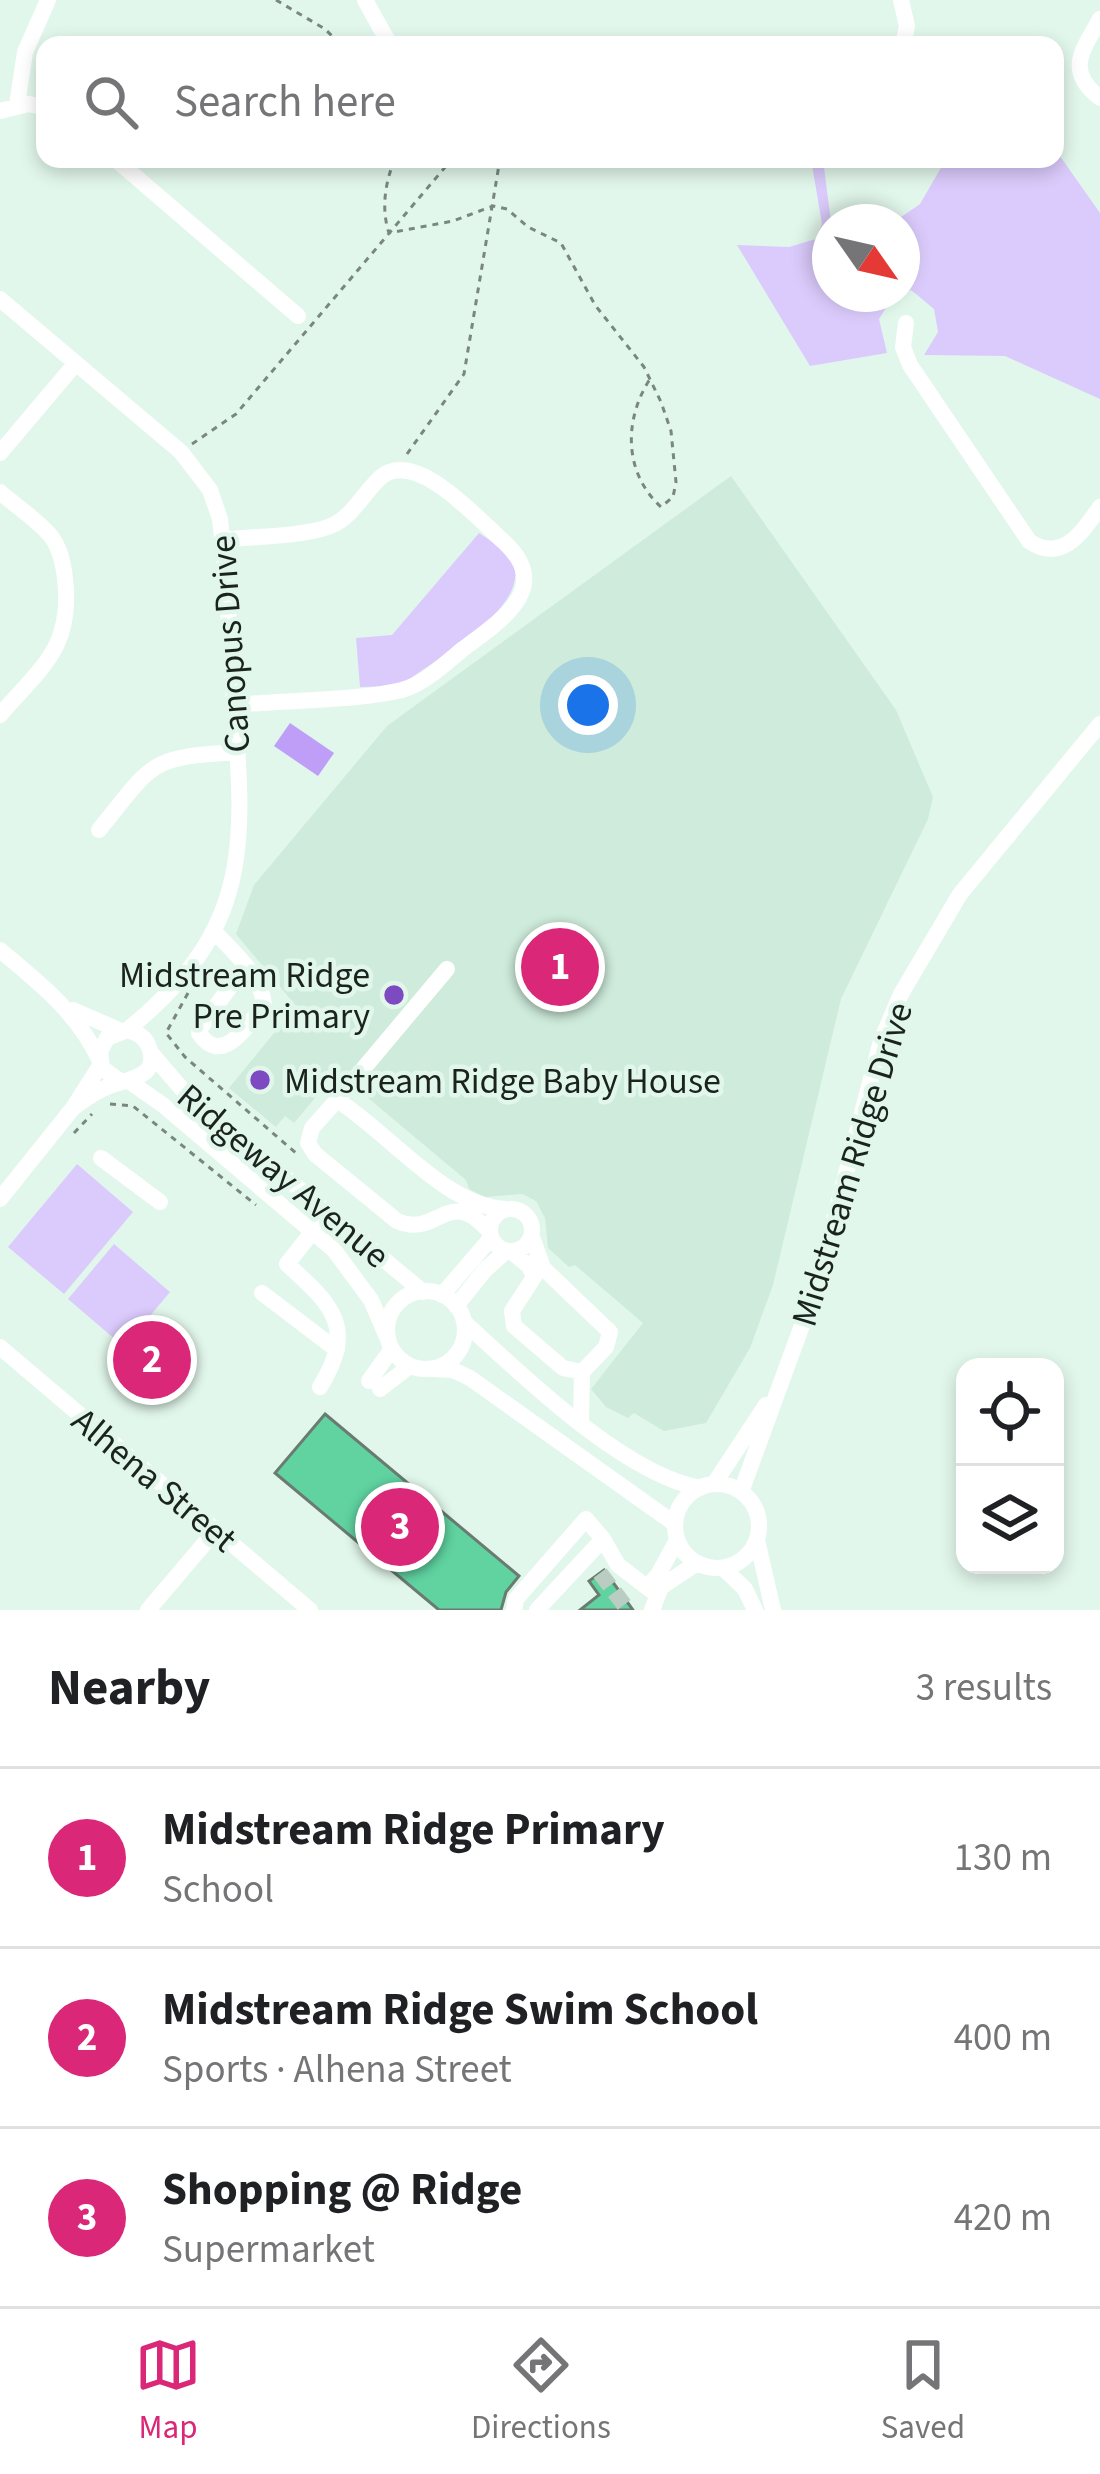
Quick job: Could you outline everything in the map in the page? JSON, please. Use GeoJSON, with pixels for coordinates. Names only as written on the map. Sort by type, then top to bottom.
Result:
{"type":"FeatureCollection","features":[{"type":"Feature","properties":{"kind":"street"},"geometry":{"type":"LineString","coordinates":[[9,108],[25,52],[48,0]]}},
{"type":"Feature","properties":{"kind":"street"},"geometry":{"type":"LineString","coordinates":[[365,0],[385,36]]}},
{"type":"Feature","properties":{"kind":"street"},"geometry":{"type":"LineString","coordinates":[[905,36],[906,2]]}},
{"type":"Feature","properties":{"kind":"street"},"geometry":{"type":"LineString","coordinates":[[1100,20],[1079,62],[1083,83],[1100,98]]}},
{"type":"Feature","properties":{"kind":"street"},"geometry":{"type":"LineString","coordinates":[[125,168],[298,316]]}},
{"type":"Feature","properties":{"kind":"street","name":"Canopus Drive"},"geometry":{"type":"LineString","coordinates":[[0,299],[181,452],[210,490],[222,540],[238,752],[240,849],[233,883],[214,931],[150,1048]]}},
{"type":"Feature","properties":{"kind":"street"},"geometry":{"type":"LineString","coordinates":[[906,323],[903,346],[910,364],[1029,541],[1047,550],[1067,546],[1100,506]]}},
{"type":"Feature","properties":{"kind":"street"},"geometry":{"type":"LineString","coordinates":[[0,453],[76,363]]}},
{"type":"Feature","properties":{"kind":"street"},"geometry":{"type":"LineString","coordinates":[[222,540],[326,528],[340,521],[386,473],[397,468],[416,470],[516,553],[525,575],[520,598],[503,618],[406,689],[235,704]]}},
{"type":"Feature","properties":{"kind":"street"},"geometry":{"type":"LineString","coordinates":[[0,492],[56,544],[64,568],[67,620],[51,656],[0,715]]}},
{"type":"Feature","properties":{"kind":"street","name":"Midstream Ridge Drive"},"geometry":{"type":"LineString","coordinates":[[741,1492],[815,1287],[881,1041],[914,968],[997,844],[1100,724]]}},
{"type":"Feature","properties":{"kind":"street"},"geometry":{"type":"LineString","coordinates":[[99,830],[159,763],[183,755],[238,752]]}},
{"type":"Feature","properties":{"kind":"street"},"geometry":{"type":"LineString","coordinates":[[214,931],[245,966],[262,989],[264,1004],[231,1043],[208,1046],[199,1034],[201,1027],[245,966]]}},
{"type":"Feature","properties":{"kind":"street"},"geometry":{"type":"LineString","coordinates":[[0,950],[67,1007],[88,1034],[107,1075],[126,1082]]}},
{"type":"Feature","properties":{"kind":"street"},"geometry":{"type":"LineString","coordinates":[[447,969],[308,1136],[315,1154],[397,1221],[412,1226],[453,1210],[467,1211],[529,1266],[534,1277],[512,1310],[514,1326],[562,1368],[582,1372]]}},
{"type":"Feature","properties":{"kind":"street","name":"Canopus Drive"},"geometry":{"type":"LineString","coordinates":[[124,1031],[180,993]]}},
{"type":"Feature","properties":{"kind":"street"},"geometry":{"type":"LineString","coordinates":[[67,1007],[124,1031],[150,1048],[144,1075],[95,1093],[73,1108]]}},
{"type":"Feature","properties":{"kind":"street"},"geometry":{"type":"LineString","coordinates":[[0,1198],[73,1108],[100,1062],[102,1045],[124,1031]]}},
{"type":"Feature","properties":{"kind":"street","name":"Ridgeway Avenue"},"geometry":{"type":"LineString","coordinates":[[150,1048],[187,1095],[446,1304],[581,1423],[659,1473],[707,1486]]}},
{"type":"Feature","properties":{"kind":"street","name":"Ridgeway Avenue"},"geometry":{"type":"LineString","coordinates":[[126,1082],[164,1105],[313,1231],[358,1279],[389,1343]]}},
{"type":"Feature","properties":{"kind":"street"},"geometry":{"type":"LineString","coordinates":[[338,1100],[472,1203],[527,1215],[543,1268],[610,1332],[606,1347],[582,1372],[581,1423]]}},
{"type":"Feature","properties":{"kind":"street"},"geometry":{"type":"LineString","coordinates":[[101,1158],[160,1202]]}},
{"type":"Feature","properties":{"kind":"street"},"geometry":{"type":"LineString","coordinates":[[434,1218],[442,1198],[438,1179]]}},
{"type":"Feature","properties":{"kind":"street"},"geometry":{"type":"LineString","coordinates":[[446,1304],[490,1234],[491,1221],[505,1209]]}},
{"type":"Feature","properties":{"kind":"street"},"geometry":{"type":"LineString","coordinates":[[320,1387],[338,1350],[337,1319],[287,1264],[328,1212]]}},
{"type":"Feature","properties":{"kind":"street"},"geometry":{"type":"LineString","coordinates":[[532,1237],[446,1304],[400,1302],[392,1312],[389,1343],[374,1385],[410,1366],[453,1370],[470,1378],[676,1532],[685,1554],[697,1563],[723,1568],[745,1589],[755,1610]]}},
{"type":"Feature","properties":{"kind":"street"},"geometry":{"type":"LineString","coordinates":[[262,1293],[338,1350]]}},
{"type":"Feature","properties":{"kind":"street"},"geometry":{"type":"LineString","coordinates":[[434,1369],[454,1357],[464,1334],[446,1304]]}},
{"type":"Feature","properties":{"kind":"street"},"geometry":{"type":"LineString","coordinates":[[389,1343],[410,1366]]}},
{"type":"Feature","properties":{"kind":"street","name":"Alhena Street"},"geometry":{"type":"LineString","coordinates":[[0,1347],[310,1610]]}},
{"type":"Feature","properties":{"kind":"street","name":"Midstream Ridge Drive"},"geometry":{"type":"LineString","coordinates":[[707,1486],[783,1379]]}},
{"type":"Feature","properties":{"kind":"street"},"geometry":{"type":"LineString","coordinates":[[652,1598],[682,1502],[707,1486],[741,1492],[754,1508],[773,1610]]}},
{"type":"Feature","properties":{"kind":"street"},"geometry":{"type":"LineString","coordinates":[[514,1610],[516,1599],[586,1519],[618,1565],[652,1598]]}},
{"type":"Feature","properties":{"kind":"street"},"geometry":{"type":"LineString","coordinates":[[148,1610],[216,1530]]}},
{"type":"Feature","properties":{"kind":"street"},"geometry":{"type":"LineString","coordinates":[[537,1610],[603,1539]]}},
{"type":"Feature","properties":{"kind":"street"},"geometry":{"type":"LineString","coordinates":[[723,1568],[744,1558],[757,1539]]}},
{"type":"Feature","properties":{"kind":"street"},"geometry":{"type":"LineString","coordinates":[[587,1556],[600,1573]]}},
{"type":"Feature","properties":{"kind":"street"},"geometry":{"type":"LineString","coordinates":[[652,1598],[668,1580],[697,1563]]}},
{"type":"Feature","properties":{"kind":"path"},"geometry":{"type":"LineString","coordinates":[[276,0],[332,36]]}},
{"type":"Feature","properties":{"kind":"path"},"geometry":{"type":"LineString","coordinates":[[389,233],[384,219],[392,168]]}},
{"type":"Feature","properties":{"kind":"path"},"geometry":{"type":"LineString","coordinates":[[181,452],[236,414],[444,168]]}},
{"type":"Feature","properties":{"kind":"path"},"geometry":{"type":"LineString","coordinates":[[397,468],[464,374],[499,168]]}},
{"type":"Feature","properties":{"kind":"path"},"geometry":{"type":"LineString","coordinates":[[389,233],[453,221],[493,206],[507,209],[528,227],[561,243],[596,305],[650,379],[666,417],[676,455],[673,497],[661,507],[646,492],[631,437],[635,407],[650,379]]}},
{"type":"Feature","properties":{"kind":"path"},"geometry":{"type":"LineString","coordinates":[[180,993],[166,1033],[185,1058],[301,1158]]}},
{"type":"Feature","properties":{"kind":"path"},"geometry":{"type":"LineString","coordinates":[[69,1138],[100,1106],[117,1102],[133,1106],[269,1216]]}},
{"type":"Feature","properties":{"kind":"shaded area"},"geometry":{"type":"Polygon","coordinates":[[[1064,162],[1100,213],[1100,399],[1005,356],[924,355],[938,332],[934,309],[920,297],[920,204],[941,168],[1064,168],[1064,162]]]}},
{"type":"Feature","properties":{"kind":"shaded area"},"geometry":{"type":"Polygon","coordinates":[[[813,168],[824,168],[829,204],[819,204],[813,168]]]}},
{"type":"Feature","properties":{"kind":"shaded area"},"geometry":{"type":"Polygon","coordinates":[[[812,240],[812,312],[883,312],[879,319],[887,353],[810,366],[737,245],[789,247],[812,240]]]}},
{"type":"Feature","properties":{"kind":"shaded area"},"geometry":{"type":"Polygon","coordinates":[[[731,476],[896,710],[933,797],[928,819],[841,999],[773,1285],[750,1348],[706,1423],[664,1431],[634,1413],[628,1418],[606,1407],[591,1389],[643,1323],[548,1248],[545,1218],[536,1201],[522,1194],[485,1197],[469,1189],[466,1180],[337,1072],[294,1123],[285,1116],[276,1127],[229,1088],[296,1006],[236,934],[254,885],[387,726],[731,476]]]}},
{"type":"Feature","properties":{"kind":"shaded area"},"geometry":{"type":"Polygon","coordinates":[[[479,533],[512,561],[514,582],[507,599],[477,631],[407,681],[397,686],[360,687],[356,638],[392,635],[479,533]]]}},
{"type":"Feature","properties":{"kind":"shaded area"},"geometry":{"type":"Polygon","coordinates":[[[290,723],[334,753],[318,776],[274,746],[290,723]]]}},
{"type":"Feature","properties":{"kind":"shaded area"},"geometry":{"type":"Polygon","coordinates":[[[77,1164],[133,1212],[64,1294],[8,1247],[77,1164]]]}},
{"type":"Feature","properties":{"kind":"shaded area"},"geometry":{"type":"Polygon","coordinates":[[[114,1244],[170,1292],[124,1347],[68,1299],[114,1244]]]}},
{"type":"Feature","properties":{"kind":"building"},"geometry":{"type":"Polygon","coordinates":[[[325,1414],[519,1576],[506,1592],[501,1610],[439,1610],[275,1473],[325,1414]]]}},
{"type":"Feature","properties":{"kind":"building"},"geometry":{"type":"Polygon","coordinates":[[[604,1570],[633,1610],[580,1610],[599,1595],[589,1581],[604,1570]]]}},
{"type":"Feature","properties":{"kind":"tunnel"},"geometry":{"type":"LineString","coordinates":[[600,1573],[628,1610]]}},
{"type":"Feature","properties":{"kind":"place","name":"Midstream Ridge Primary"},"geometry":{"type":"Point","coordinates":[560,967]}},
{"type":"Feature","properties":{"kind":"place","name":"Midstream Ridge Pre Primary"},"geometry":{"type":"Point","coordinates":[394,995]}},
{"type":"Feature","properties":{"kind":"place","name":"Midstream Ridge Baby House"},"geometry":{"type":"Point","coordinates":[260,1080]}},
{"type":"Feature","properties":{"kind":"place","name":"Midstream Ridge Swim School"},"geometry":{"type":"Point","coordinates":[152,1360]}},
{"type":"Feature","properties":{"kind":"place","name":"Shopping @ Ridge"},"geometry":{"type":"Point","coordinates":[400,1527]}}]}
